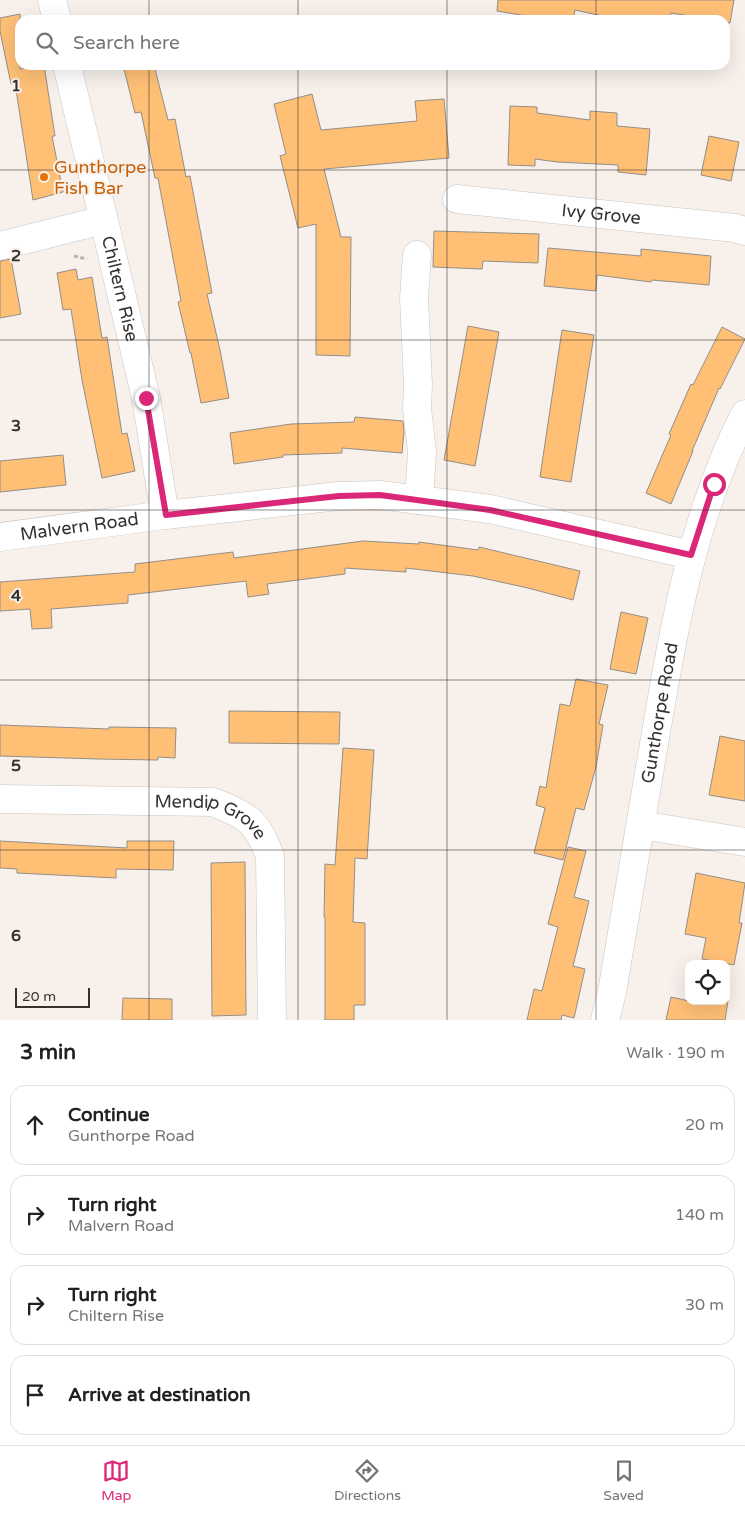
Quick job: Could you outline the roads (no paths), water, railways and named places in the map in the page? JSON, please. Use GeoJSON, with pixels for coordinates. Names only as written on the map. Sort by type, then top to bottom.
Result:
{"type":"FeatureCollection","features":[{"type":"Feature","properties":{"kind":"street"},"geometry":{"type":"LineString","coordinates":[[52,0],[56,15]]}},
{"type":"Feature","properties":{"kind":"street","name":"Chiltern Rise"},"geometry":{"type":"LineString","coordinates":[[68,70],[102,220],[146,398],[166,515]]}},
{"type":"Feature","properties":{"kind":"street","name":"Ivy Grove"},"geometry":{"type":"LineString","coordinates":[[457,199],[736,228],[745,231]]}},
{"type":"Feature","properties":{"kind":"street"},"geometry":{"type":"LineString","coordinates":[[0,246],[102,220]]}},
{"type":"Feature","properties":{"kind":"street"},"geometry":{"type":"LineString","coordinates":[[417,255],[414,298],[418,385],[416,409],[422,451],[418,500]]}},
{"type":"Feature","properties":{"kind":"street","name":"Gunthorpe Road"},"geometry":{"type":"LineString","coordinates":[[605,1020],[612,992],[665,681],[691,555],[714,484],[745,414]]}},
{"type":"Feature","properties":{"kind":"street","name":"Malvern Road"},"geometry":{"type":"LineString","coordinates":[[0,537],[166,515],[339,496],[380,495],[490,510],[691,555]]}},
{"type":"Feature","properties":{"kind":"street","name":"Mendip Grove"},"geometry":{"type":"LineString","coordinates":[[0,799],[213,802],[235,810],[252,822],[263,837],[270,856],[272,1020]]}},
{"type":"Feature","properties":{"kind":"street"},"geometry":{"type":"LineString","coordinates":[[641,825],[745,842]]}},
{"type":"Feature","properties":{"kind":"place","name":"Gunthorpe Fish Bar"},"geometry":{"type":"Point","coordinates":[44,177]}}]}
